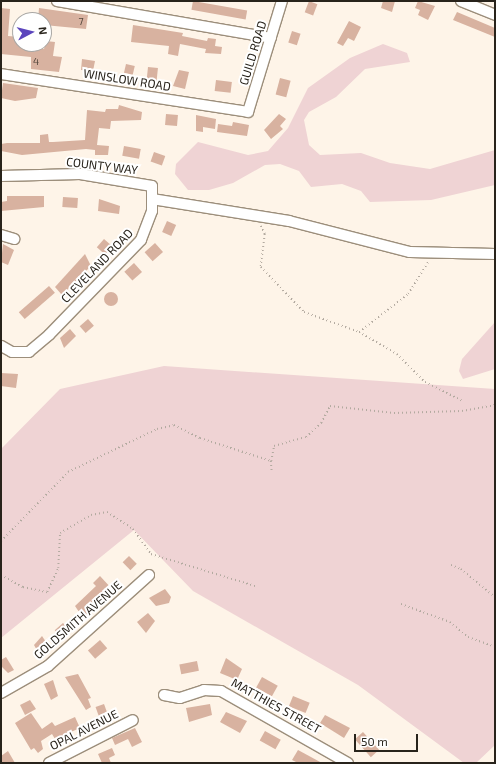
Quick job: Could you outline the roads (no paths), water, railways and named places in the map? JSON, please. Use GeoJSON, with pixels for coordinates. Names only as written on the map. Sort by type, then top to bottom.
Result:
{"type":"FeatureCollection","features":[{"type":"Feature","properties":{"kind":"street"},"geometry":{"type":"LineString","coordinates":[[57,1],[271,38]]}},
{"type":"Feature","properties":{"kind":"street","name":"GUILD ROAD"},"geometry":{"type":"LineString","coordinates":[[248,112],[282,1]]}},
{"type":"Feature","properties":{"kind":"street"},"geometry":{"type":"LineString","coordinates":[[461,1],[495,15]]}},
{"type":"Feature","properties":{"kind":"street","name":"WINSLOW ROAD"},"geometry":{"type":"LineString","coordinates":[[1,74],[248,112]]}},
{"type":"Feature","properties":{"kind":"street","name":"COUNTY WAY"},"geometry":{"type":"LineString","coordinates":[[1,176],[80,174],[152,186]]}},
{"type":"Feature","properties":{"kind":"street","name":"CLEVELAND ROAD"},"geometry":{"type":"LineString","coordinates":[[1,346],[12,352],[29,352],[49,335],[141,240],[150,224],[152,186]]}},
{"type":"Feature","properties":{"kind":"street"},"geometry":{"type":"LineString","coordinates":[[152,199],[289,221],[379,247],[435,254],[495,254]]}},
{"type":"Feature","properties":{"kind":"street"},"geometry":{"type":"LineString","coordinates":[[1,235],[14,239]]}},
{"type":"Feature","properties":{"kind":"street","name":"GOLDSMITH AVENUE"},"geometry":{"type":"LineString","coordinates":[[1,693],[48,666],[149,575]]}},
{"type":"Feature","properties":{"kind":"street","name":"MATTHIES STREET"},"geometry":{"type":"LineString","coordinates":[[164,695],[180,698],[204,690],[221,691],[348,763]]}},
{"type":"Feature","properties":{"kind":"street","name":"OPAL AVENUE"},"geometry":{"type":"LineString","coordinates":[[49,763],[133,720]]}}]}
